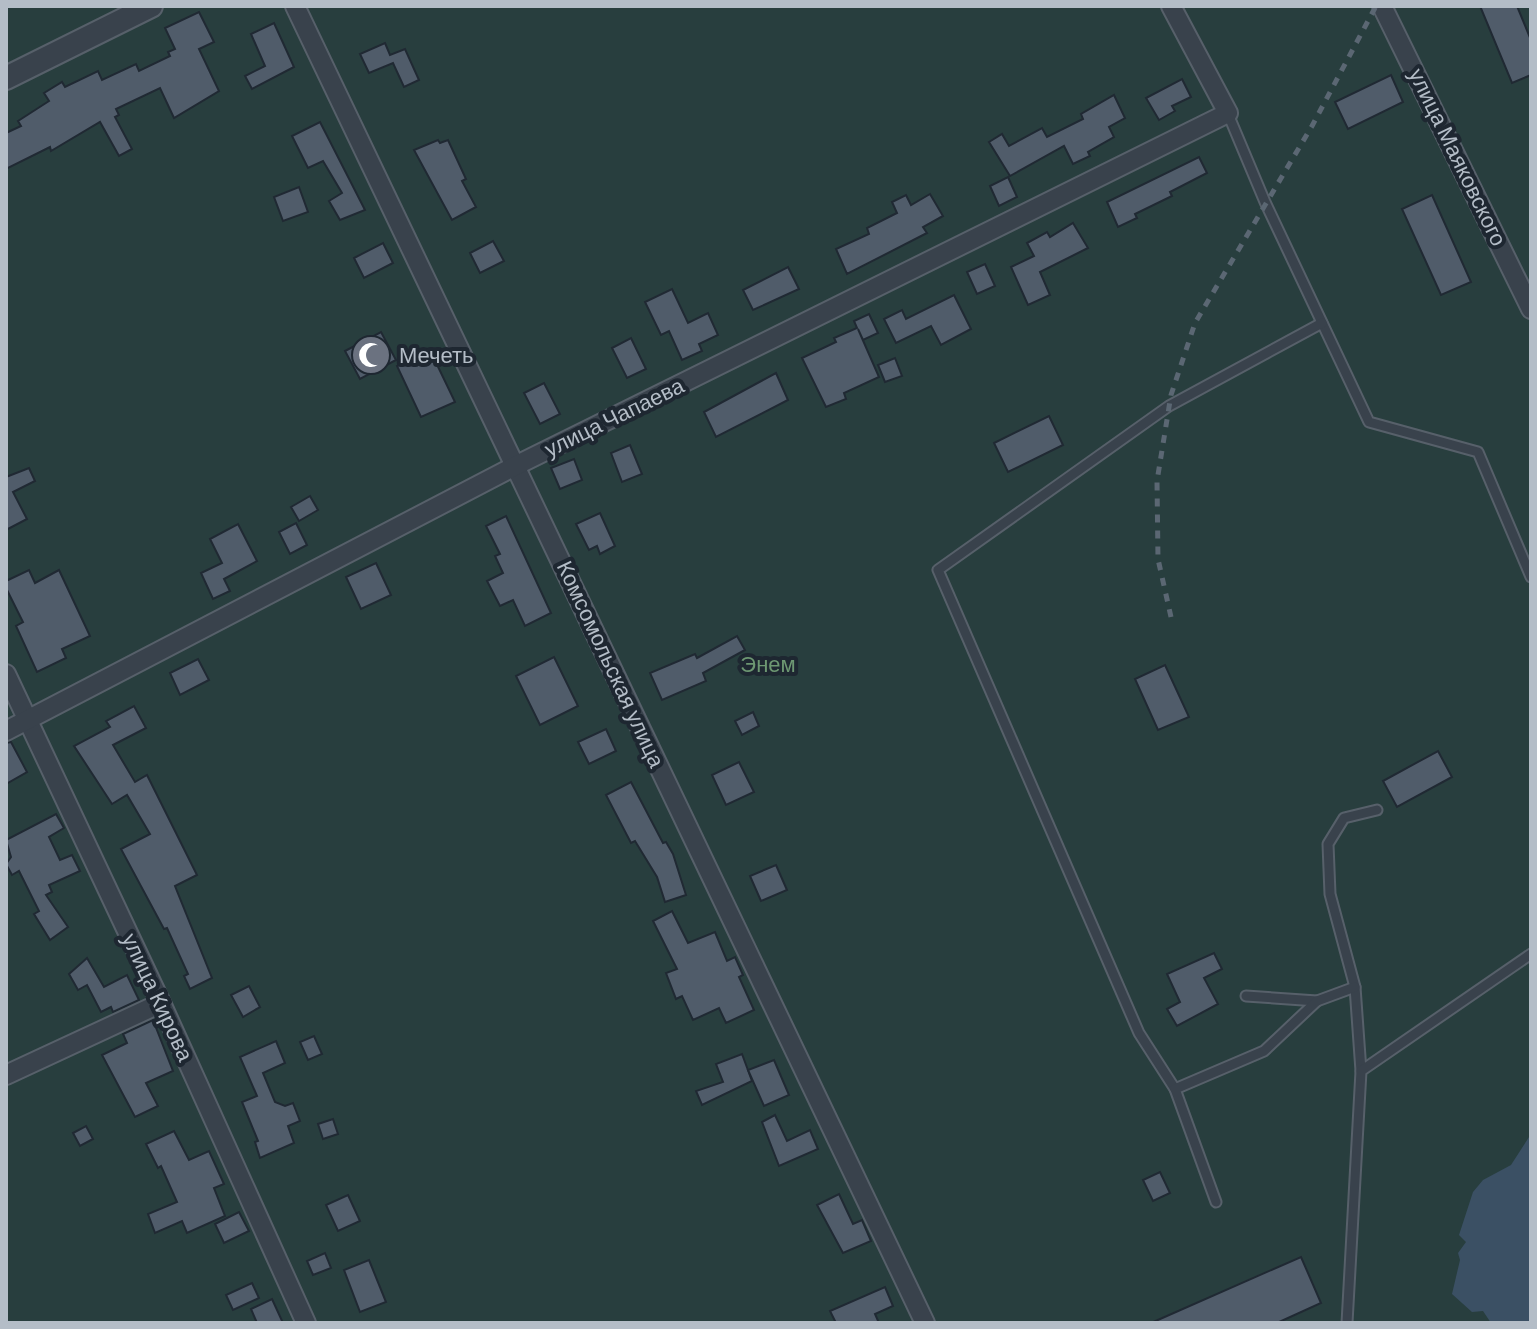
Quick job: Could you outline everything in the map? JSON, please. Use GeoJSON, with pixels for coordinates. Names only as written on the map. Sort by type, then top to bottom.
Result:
{"type":"FeatureCollection","features":[{"type":"Feature","properties":{"kind":"street"},"geometry":{"type":"LineString","coordinates":[[6,78],[151,6]]}},
{"type":"Feature","properties":{"kind":"street","name":"Комсомольская улица"},"geometry":{"type":"LineString","coordinates":[[295,6],[925,1323]]}},
{"type":"Feature","properties":{"kind":"street"},"geometry":{"type":"LineString","coordinates":[[1171,6],[1228,113]]}},
{"type":"Feature","properties":{"kind":"street","name":"улица Маяковского"},"geometry":{"type":"LineString","coordinates":[[1390,8],[1531,309]]}},
{"type":"Feature","properties":{"kind":"street","name":"улица Чапаева"},"geometry":{"type":"LineString","coordinates":[[6,731],[517,465],[1228,113]]}},
{"type":"Feature","properties":{"kind":"street","name":"улица Кирова"},"geometry":{"type":"LineString","coordinates":[[6,674],[30,719],[306,1323]]}},
{"type":"Feature","properties":{"kind":"street"},"geometry":{"type":"LineString","coordinates":[[6,1075],[161,1003]]}},
{"type":"Feature","properties":{"kind":"lane"},"geometry":{"type":"LineString","coordinates":[[1228,113],[1265,202],[1369,422],[1478,452],[1531,577]]}},
{"type":"Feature","properties":{"kind":"lane"},"geometry":{"type":"LineString","coordinates":[[1216,1202],[1175,1089],[1139,1033],[938,570],[1169,406],[1322,323]]}},
{"type":"Feature","properties":{"kind":"lane"},"geometry":{"type":"LineString","coordinates":[[1347,1323],[1361,1071],[1355,987],[1330,894],[1328,844],[1344,818],[1377,810]]}},
{"type":"Feature","properties":{"kind":"lane"},"geometry":{"type":"LineString","coordinates":[[1361,1071],[1531,954]]}},
{"type":"Feature","properties":{"kind":"lane"},"geometry":{"type":"LineString","coordinates":[[1175,1089],[1264,1051],[1317,1001],[1355,987]]}},
{"type":"Feature","properties":{"kind":"lane"},"geometry":{"type":"LineString","coordinates":[[1246,996],[1317,1001]]}},
{"type":"Feature","properties":{"kind":"green space","name":"Энем"},"geometry":{"type":"Polygon","coordinates":[[[6,6],[1531,6],[1531,1323],[6,1323],[6,6]]]}},
{"type":"Feature","properties":{"kind":"water"},"geometry":{"type":"Polygon","coordinates":[[[1531,1134],[1531,1323],[1491,1323],[1483,1311],[1472,1312],[1452,1294],[1460,1260],[1458,1253],[1466,1242],[1459,1235],[1473,1192],[1483,1180],[1511,1165],[1531,1134]]]}},
{"type":"Feature","properties":{"kind":"building"},"geometry":{"type":"Polygon","coordinates":[[[1480,6],[1517,6],[1531,40],[1531,75],[1512,83],[1480,6]]]}},
{"type":"Feature","properties":{"kind":"building"},"geometry":{"type":"Polygon","coordinates":[[[199,12],[214,42],[199,49],[219,91],[174,118],[160,88],[116,109],[119,115],[115,117],[132,149],[119,156],[100,122],[51,151],[50,147],[6,169],[6,133],[21,126],[18,121],[49,101],[44,93],[62,82],[65,87],[98,71],[102,80],[136,64],[139,71],[170,56],[168,52],[175,49],[165,28],[199,12]]]}},
{"type":"Feature","properties":{"kind":"building"},"geometry":{"type":"Polygon","coordinates":[[[274,23],[294,67],[252,89],[245,76],[265,66],[251,34],[274,23]]]}},
{"type":"Feature","properties":{"kind":"building"},"geometry":{"type":"Polygon","coordinates":[[[385,43],[390,55],[405,49],[419,80],[404,87],[393,63],[369,73],[360,54],[385,43]]]}},
{"type":"Feature","properties":{"kind":"building"},"geometry":{"type":"Polygon","coordinates":[[[1391,75],[1403,102],[1348,129],[1335,102],[1391,75]]]}},
{"type":"Feature","properties":{"kind":"building"},"geometry":{"type":"Polygon","coordinates":[[[1182,79],[1191,97],[1172,106],[1175,111],[1159,120],[1146,98],[1182,79]]]}},
{"type":"Feature","properties":{"kind":"building"},"geometry":{"type":"Polygon","coordinates":[[[1114,95],[1125,118],[1109,127],[1114,137],[1088,152],[1090,156],[1073,164],[1064,146],[1010,176],[989,142],[1002,134],[1009,146],[1042,128],[1047,137],[1083,119],[1081,114],[1114,95]]]}},
{"type":"Feature","properties":{"kind":"building"},"geometry":{"type":"Polygon","coordinates":[[[320,122],[365,210],[340,220],[329,201],[342,193],[323,161],[308,168],[292,136],[320,122]]]}},
{"type":"Feature","properties":{"kind":"building"},"geometry":{"type":"Polygon","coordinates":[[[438,140],[440,143],[448,140],[466,179],[462,181],[476,207],[452,220],[414,150],[438,140]]]}},
{"type":"Feature","properties":{"kind":"building"},"geometry":{"type":"Polygon","coordinates":[[[1199,157],[1207,173],[1170,192],[1172,196],[1135,214],[1137,218],[1118,227],[1107,202],[1199,157]]]}},
{"type":"Feature","properties":{"kind":"building"},"geometry":{"type":"Polygon","coordinates":[[[1008,177],[1017,197],[999,206],[990,186],[1008,177]]]}},
{"type":"Feature","properties":{"kind":"building"},"geometry":{"type":"Polygon","coordinates":[[[299,187],[308,212],[283,221],[274,197],[299,187]]]}},
{"type":"Feature","properties":{"kind":"building"},"geometry":{"type":"Polygon","coordinates":[[[930,194],[943,216],[923,227],[927,233],[847,274],[836,249],[869,234],[867,228],[897,213],[892,202],[906,195],[911,205],[930,194]]]}},
{"type":"Feature","properties":{"kind":"building"},"geometry":{"type":"Polygon","coordinates":[[[1432,195],[1471,282],[1441,295],[1402,209],[1432,195]]]}},
{"type":"Feature","properties":{"kind":"building"},"geometry":{"type":"Polygon","coordinates":[[[1073,223],[1088,248],[1040,272],[1050,295],[1028,305],[1011,267],[1034,256],[1027,243],[1047,232],[1050,237],[1073,223]]]}},
{"type":"Feature","properties":{"kind":"building"},"geometry":{"type":"Polygon","coordinates":[[[493,241],[504,261],[480,273],[470,253],[493,241]]]}},
{"type":"Feature","properties":{"kind":"building"},"geometry":{"type":"Polygon","coordinates":[[[383,243],[393,263],[364,278],[354,258],[383,243]]]}},
{"type":"Feature","properties":{"kind":"building"},"geometry":{"type":"Polygon","coordinates":[[[985,264],[995,286],[977,294],[967,272],[985,264]]]}},
{"type":"Feature","properties":{"kind":"building"},"geometry":{"type":"Polygon","coordinates":[[[788,267],[799,289],[753,310],[743,290],[788,267]]]}},
{"type":"Feature","properties":{"kind":"building"},"geometry":{"type":"Polygon","coordinates":[[[672,289],[688,323],[708,313],[718,335],[699,344],[702,351],[682,360],[669,331],[661,335],[645,302],[672,289]]]}},
{"type":"Feature","properties":{"kind":"building"},"geometry":{"type":"Polygon","coordinates":[[[954,295],[971,329],[941,345],[931,326],[896,343],[884,319],[902,310],[906,319],[954,295]]]}},
{"type":"Feature","properties":{"kind":"building"},"geometry":{"type":"Polygon","coordinates":[[[869,314],[878,333],[863,340],[858,329],[879,377],[844,393],[846,399],[826,407],[802,358],[836,342],[834,338],[857,328],[854,321],[869,314]]]}},
{"type":"Feature","properties":{"kind":"building","name":"Мечеть"},"geometry":{"type":"Polygon","coordinates":[[[381,332],[396,360],[360,379],[345,351],[381,332]]]}},
{"type":"Feature","properties":{"kind":"building"},"geometry":{"type":"Polygon","coordinates":[[[631,338],[646,369],[627,378],[612,348],[631,338]]]}},
{"type":"Feature","properties":{"kind":"building"},"geometry":{"type":"Polygon","coordinates":[[[430,350],[455,402],[421,417],[397,366],[430,350]]]}},
{"type":"Feature","properties":{"kind":"building"},"geometry":{"type":"Polygon","coordinates":[[[895,358],[902,376],[885,382],[878,365],[895,358]]]}},
{"type":"Feature","properties":{"kind":"building"},"geometry":{"type":"Polygon","coordinates":[[[776,373],[788,400],[716,437],[704,412],[776,373]]]}},
{"type":"Feature","properties":{"kind":"building"},"geometry":{"type":"Polygon","coordinates":[[[544,383],[560,414],[540,424],[524,393],[544,383]]]}},
{"type":"Feature","properties":{"kind":"building"},"geometry":{"type":"Polygon","coordinates":[[[1049,416],[1063,445],[1008,472],[994,443],[1049,416]]]}},
{"type":"Feature","properties":{"kind":"building"},"geometry":{"type":"Polygon","coordinates":[[[630,445],[642,474],[622,482],[611,453],[630,445]]]}},
{"type":"Feature","properties":{"kind":"building"},"geometry":{"type":"Polygon","coordinates":[[[574,459],[582,480],[560,489],[551,468],[574,459]]]}},
{"type":"Feature","properties":{"kind":"building"},"geometry":{"type":"Polygon","coordinates":[[[29,468],[35,481],[13,492],[27,519],[6,530],[6,477],[29,468]]]}},
{"type":"Feature","properties":{"kind":"building"},"geometry":{"type":"Polygon","coordinates":[[[310,496],[318,510],[299,521],[291,507],[310,496]]]}},
{"type":"Feature","properties":{"kind":"building"},"geometry":{"type":"Polygon","coordinates":[[[600,513],[615,546],[600,554],[597,546],[589,550],[576,524],[600,513]]]}},
{"type":"Feature","properties":{"kind":"building"},"geometry":{"type":"Polygon","coordinates":[[[506,516],[551,613],[525,626],[513,600],[500,606],[487,581],[503,573],[495,556],[500,554],[486,526],[506,516]]]}},
{"type":"Feature","properties":{"kind":"building"},"geometry":{"type":"Polygon","coordinates":[[[296,523],[307,545],[290,554],[279,532],[296,523]]]}},
{"type":"Feature","properties":{"kind":"building"},"geometry":{"type":"Polygon","coordinates":[[[238,524],[257,561],[224,579],[230,591],[213,599],[201,573],[222,563],[210,539],[238,524]]]}},
{"type":"Feature","properties":{"kind":"building"},"geometry":{"type":"Polygon","coordinates":[[[376,563],[391,595],[361,609],[346,577],[376,563]]]}},
{"type":"Feature","properties":{"kind":"building"},"geometry":{"type":"Polygon","coordinates":[[[29,570],[35,583],[59,570],[90,636],[62,649],[66,658],[37,672],[16,626],[23,622],[6,588],[6,581],[29,570]]]}},
{"type":"Feature","properties":{"kind":"building"},"geometry":{"type":"Polygon","coordinates":[[[737,636],[745,650],[703,673],[706,681],[662,700],[650,673],[695,654],[697,658],[737,636]]]}},
{"type":"Feature","properties":{"kind":"building"},"geometry":{"type":"Polygon","coordinates":[[[554,657],[578,706],[540,725],[516,676],[554,657]]]}},
{"type":"Feature","properties":{"kind":"building"},"geometry":{"type":"Polygon","coordinates":[[[198,659],[209,680],[180,695],[170,673],[198,659]]]}},
{"type":"Feature","properties":{"kind":"building"},"geometry":{"type":"Polygon","coordinates":[[[1165,665],[1189,717],[1158,730],[1135,679],[1165,665]]]}},
{"type":"Feature","properties":{"kind":"building"},"geometry":{"type":"Polygon","coordinates":[[[134,706],[146,728],[113,745],[135,782],[147,775],[197,875],[175,886],[212,978],[190,989],[184,976],[188,974],[167,928],[164,929],[121,849],[150,834],[127,795],[112,804],[74,746],[110,727],[106,721],[134,706]]]}},
{"type":"Feature","properties":{"kind":"building"},"geometry":{"type":"Polygon","coordinates":[[[753,712],[759,726],[742,735],[735,721],[753,712]]]}},
{"type":"Feature","properties":{"kind":"building"},"geometry":{"type":"Polygon","coordinates":[[[606,729],[616,751],[589,764],[578,742],[606,729]]]}},
{"type":"Feature","properties":{"kind":"building"},"geometry":{"type":"Polygon","coordinates":[[[11,742],[27,772],[6,784],[6,743],[11,742]]]}},
{"type":"Feature","properties":{"kind":"building"},"geometry":{"type":"Polygon","coordinates":[[[1438,751],[1452,777],[1397,807],[1383,781],[1438,751]]]}},
{"type":"Feature","properties":{"kind":"building"},"geometry":{"type":"Polygon","coordinates":[[[739,762],[754,792],[726,805],[712,775],[739,762]]]}},
{"type":"Feature","properties":{"kind":"building"},"geometry":{"type":"Polygon","coordinates":[[[631,782],[663,843],[666,842],[673,854],[686,895],[665,902],[657,877],[635,841],[631,843],[606,795],[631,782]]]}},
{"type":"Feature","properties":{"kind":"building"},"geometry":{"type":"Polygon","coordinates":[[[56,814],[64,828],[49,837],[60,860],[72,855],[80,871],[49,885],[52,892],[46,895],[68,927],[50,940],[34,914],[39,911],[19,871],[12,875],[6,864],[11,857],[6,840],[56,814]]]}},
{"type":"Feature","properties":{"kind":"building"},"geometry":{"type":"Polygon","coordinates":[[[776,865],[787,890],[761,901],[750,876],[776,865]]]}},
{"type":"Feature","properties":{"kind":"building"},"geometry":{"type":"Polygon","coordinates":[[[672,911],[688,943],[715,932],[727,961],[735,957],[743,975],[739,977],[754,1010],[726,1023],[719,1008],[693,1020],[682,996],[676,999],[666,973],[677,969],[653,921],[672,911]]]}},
{"type":"Feature","properties":{"kind":"building"},"geometry":{"type":"Polygon","coordinates":[[[1214,953],[1222,969],[1204,978],[1218,1004],[1177,1026],[1167,1009],[1180,1002],[1167,974],[1214,953]]]}},
{"type":"Feature","properties":{"kind":"building"},"geometry":{"type":"Polygon","coordinates":[[[87,958],[104,987],[127,975],[139,1000],[113,1012],[111,1007],[101,1012],[87,985],[78,990],[69,974],[87,958]]]}},
{"type":"Feature","properties":{"kind":"building"},"geometry":{"type":"Polygon","coordinates":[[[249,986],[260,1007],[243,1017],[231,995],[249,986]]]}},
{"type":"Feature","properties":{"kind":"building"},"geometry":{"type":"Polygon","coordinates":[[[153,1020],[173,1071],[146,1083],[158,1106],[135,1117],[102,1055],[127,1043],[123,1034],[153,1020]]]}},
{"type":"Feature","properties":{"kind":"building"},"geometry":{"type":"Polygon","coordinates":[[[314,1036],[322,1054],[308,1060],[300,1042],[314,1036]]]}},
{"type":"Feature","properties":{"kind":"building"},"geometry":{"type":"Polygon","coordinates":[[[276,1041],[285,1063],[263,1073],[275,1102],[285,1106],[293,1103],[300,1121],[288,1126],[294,1143],[260,1158],[255,1142],[258,1141],[242,1102],[257,1096],[240,1057],[276,1041]]]}},
{"type":"Feature","properties":{"kind":"building"},"geometry":{"type":"Polygon","coordinates":[[[742,1054],[752,1081],[702,1105],[696,1091],[723,1082],[716,1064],[742,1054]]]}},
{"type":"Feature","properties":{"kind":"building"},"geometry":{"type":"Polygon","coordinates":[[[774,1060],[789,1095],[764,1106],[748,1070],[774,1060]]]}},
{"type":"Feature","properties":{"kind":"building"},"geometry":{"type":"Polygon","coordinates":[[[775,1115],[787,1141],[810,1130],[818,1149],[779,1166],[762,1122],[775,1115]]]}},
{"type":"Feature","properties":{"kind":"building"},"geometry":{"type":"Polygon","coordinates":[[[333,1119],[338,1134],[323,1139],[318,1124],[333,1119]]]}},
{"type":"Feature","properties":{"kind":"building"},"geometry":{"type":"Polygon","coordinates":[[[86,1126],[93,1139],[80,1146],[73,1133],[86,1126]]]}},
{"type":"Feature","properties":{"kind":"building"},"geometry":{"type":"Polygon","coordinates":[[[174,1131],[189,1160],[209,1151],[224,1184],[214,1188],[225,1216],[187,1233],[182,1221],[155,1233],[148,1214],[177,1202],[161,1166],[158,1168],[146,1144],[174,1131]]]}},
{"type":"Feature","properties":{"kind":"building"},"geometry":{"type":"Polygon","coordinates":[[[1160,1172],[1170,1193],[1153,1201],[1143,1180],[1160,1172]]]}},
{"type":"Feature","properties":{"kind":"building"},"geometry":{"type":"Polygon","coordinates":[[[839,1194],[853,1224],[862,1220],[871,1241],[843,1253],[817,1205],[839,1194]]]}},
{"type":"Feature","properties":{"kind":"building"},"geometry":{"type":"Polygon","coordinates":[[[348,1195],[360,1221],[338,1231],[326,1205],[348,1195]]]}},
{"type":"Feature","properties":{"kind":"building"},"geometry":{"type":"Polygon","coordinates":[[[239,1212],[249,1231],[224,1243],[215,1224],[239,1212]]]}},
{"type":"Feature","properties":{"kind":"building"},"geometry":{"type":"Polygon","coordinates":[[[325,1253],[331,1268],[313,1275],[307,1261],[325,1253]]]}},
{"type":"Feature","properties":{"kind":"building"},"geometry":{"type":"Polygon","coordinates":[[[1301,1257],[1321,1303],[1277,1323],[1151,1323],[1301,1257]]]}},
{"type":"Feature","properties":{"kind":"building"},"geometry":{"type":"Polygon","coordinates":[[[369,1260],[386,1302],[360,1312],[344,1270],[369,1260]]]}},
{"type":"Feature","properties":{"kind":"building"},"geometry":{"type":"Polygon","coordinates":[[[252,1283],[259,1298],[233,1310],[226,1295],[252,1283]]]}},
{"type":"Feature","properties":{"kind":"building"},"geometry":{"type":"Polygon","coordinates":[[[885,1287],[893,1306],[875,1314],[879,1323],[836,1323],[830,1311],[885,1287]]]}},
{"type":"Feature","properties":{"kind":"building"},"geometry":{"type":"Polygon","coordinates":[[[272,1299],[283,1323],[257,1323],[251,1309],[272,1299]]]}},
{"type":"Feature","properties":{"kind":"railway"},"geometry":{"type":"LineString","coordinates":[[1171,617],[1158,559],[1157,481],[1171,395],[1195,323],[1312,126],[1376,6]]}},
{"type":"Feature","properties":{"kind":"place","name":"Мечеть"},"geometry":{"type":"Point","coordinates":[371,355]}}]}
